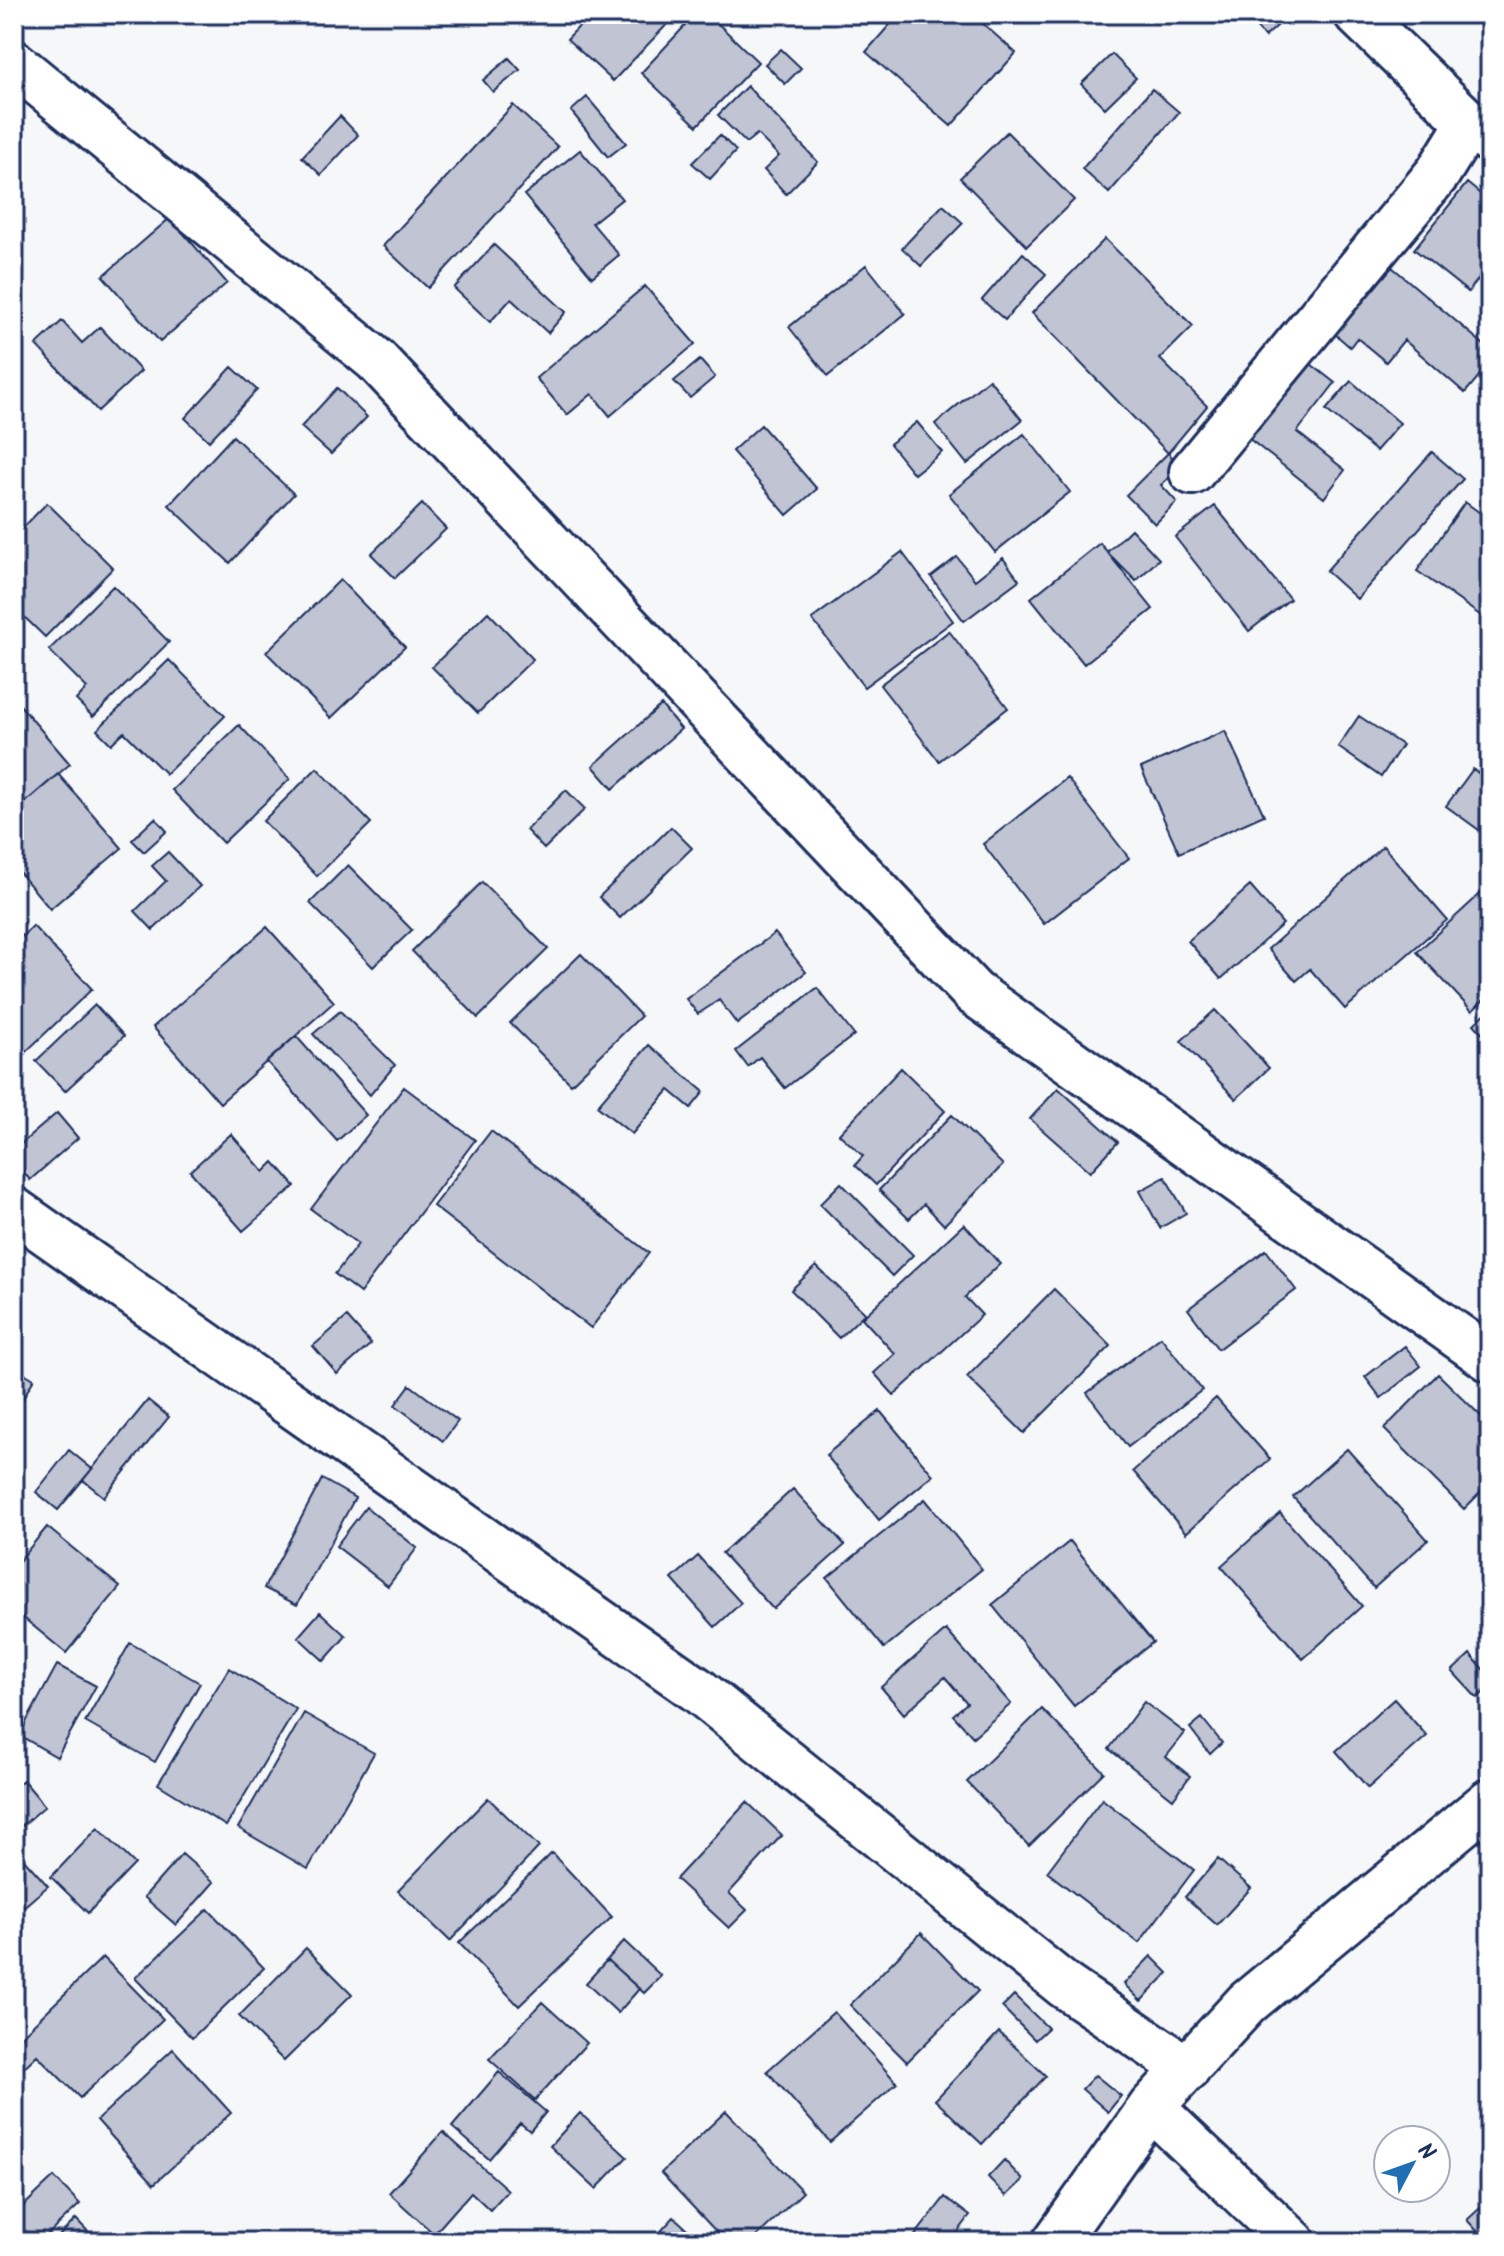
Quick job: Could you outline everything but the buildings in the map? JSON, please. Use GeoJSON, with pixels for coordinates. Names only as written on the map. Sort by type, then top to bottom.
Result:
{"type":"FeatureCollection","features":[{"type":"Feature","properties":{"kind":"street"},"geometry":{"type":"LineString","coordinates":[[1192,472],[1438,173],[1479,131],[1357,14]]}},
{"type":"Feature","properties":{"kind":"street"},"geometry":{"type":"LineString","coordinates":[[14,63],[376,360],[974,993],[1490,1359]]}},
{"type":"Feature","properties":{"kind":"street"},"geometry":{"type":"LineString","coordinates":[[14,1210],[699,1691],[1065,1986],[1187,2069]]}},
{"type":"Feature","properties":{"kind":"street"},"geometry":{"type":"LineString","coordinates":[[1055,2242],[1151,2107],[1247,2003],[1490,1801]]}},
{"type":"Feature","properties":{"kind":"street"},"geometry":{"type":"LineString","coordinates":[[1151,2107],[1293,2242]]}}]}
